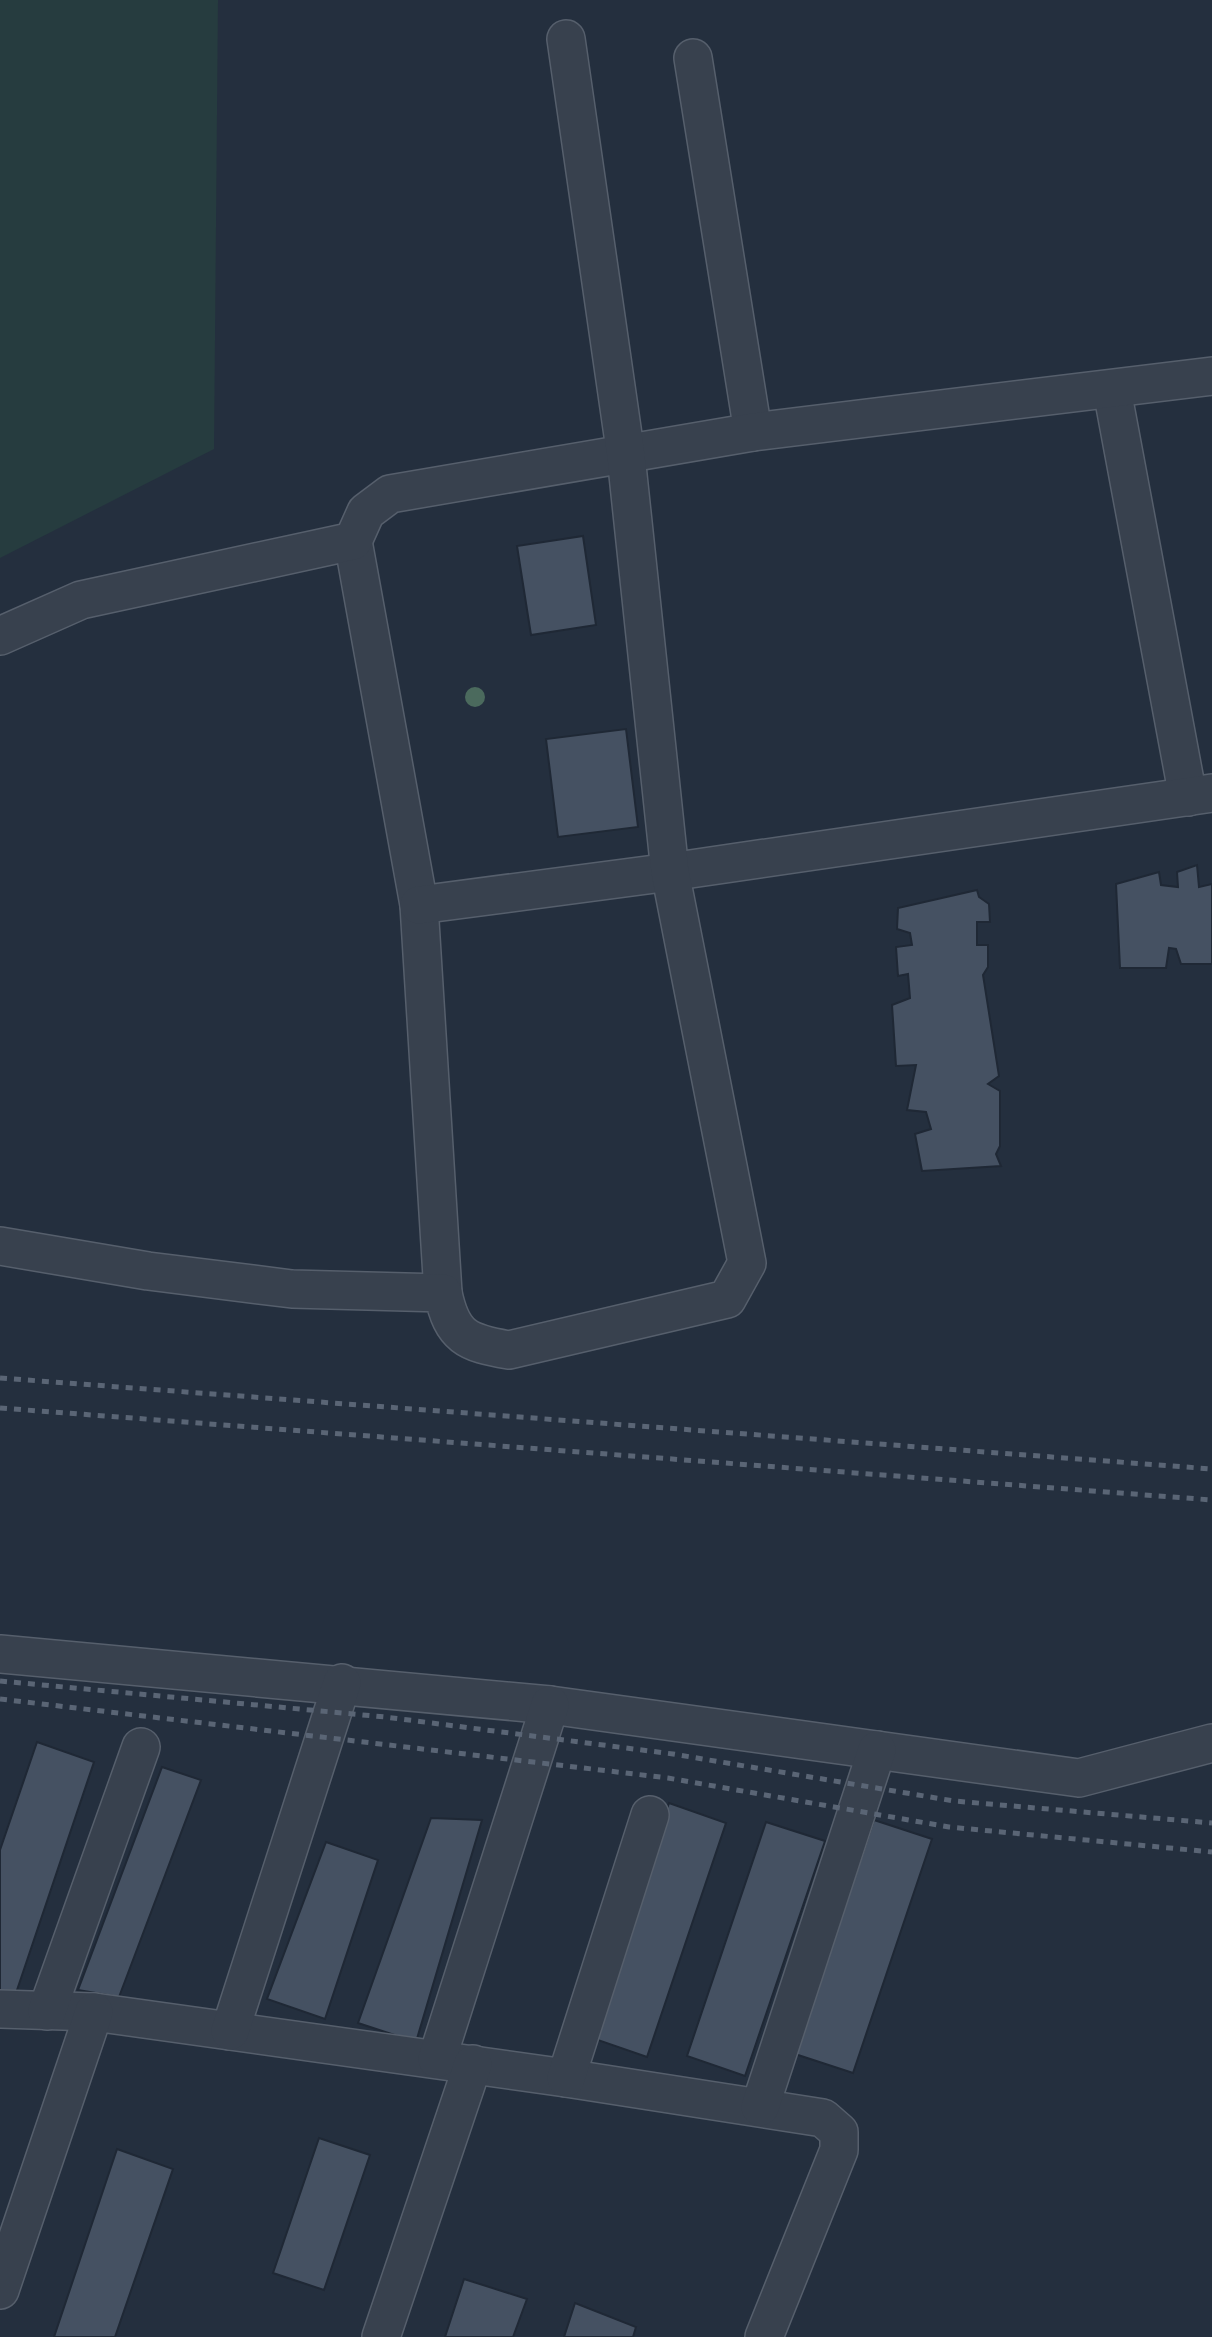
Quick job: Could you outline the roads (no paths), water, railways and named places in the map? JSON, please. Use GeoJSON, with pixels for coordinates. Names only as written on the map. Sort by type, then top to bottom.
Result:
{"type":"FeatureCollection","features":[{"type":"Feature","properties":{"kind":"street"},"geometry":{"type":"LineString","coordinates":[[566,39],[626,456],[670,872],[747,1263],[740,1280],[727,1299],[509,1350],[478,1345],[460,1334],[447,1316],[443,1293],[419,905],[353,541],[366,512],[390,494],[626,456],[752,432],[1212,376]]}},
{"type":"Feature","properties":{"kind":"street"},"geometry":{"type":"LineString","coordinates":[[693,58],[752,432]]}},
{"type":"Feature","properties":{"kind":"street"},"geometry":{"type":"LineString","coordinates":[[419,905],[670,872],[1200,795],[1112,390]]}},
{"type":"Feature","properties":{"kind":"street"},"geometry":{"type":"LineString","coordinates":[[0,636],[81,600],[353,541]]}},
{"type":"Feature","properties":{"kind":"street"},"geometry":{"type":"LineString","coordinates":[[0,1246],[148,1271],[292,1289],[443,1293]]}},
{"type":"Feature","properties":{"kind":"street"},"geometry":{"type":"LineString","coordinates":[[0,1654],[550,1705],[1079,1778],[1212,1743]]}},
{"type":"Feature","properties":{"kind":"street"},"geometry":{"type":"LineString","coordinates":[[230,2031],[342,1684]]}},
{"type":"Feature","properties":{"kind":"street"},"geometry":{"type":"LineString","coordinates":[[437,2059],[550,1705]]}},
{"type":"Feature","properties":{"kind":"street"},"geometry":{"type":"LineString","coordinates":[[47,2011],[141,1747]]}},
{"type":"Feature","properties":{"kind":"street"},"geometry":{"type":"LineString","coordinates":[[760,2107],[877,1750]]}},
{"type":"Feature","properties":{"kind":"street"},"geometry":{"type":"LineString","coordinates":[[566,2078],[650,1815]]}},
{"type":"Feature","properties":{"kind":"street"},"geometry":{"type":"LineString","coordinates":[[0,2009],[94,2012],[473,2064],[823,2118],[839,2132],[839,2150],[764,2337]]}},
{"type":"Feature","properties":{"kind":"street"},"geometry":{"type":"LineString","coordinates":[[0,2290],[94,2012]]}},
{"type":"Feature","properties":{"kind":"street"},"geometry":{"type":"LineString","coordinates":[[381,2337],[473,2064]]}},
{"type":"Feature","properties":{"kind":"railway"},"geometry":{"type":"LineString","coordinates":[[0,1378],[1212,1469]]}},
{"type":"Feature","properties":{"kind":"railway"},"geometry":{"type":"LineString","coordinates":[[0,1408],[1212,1500]]}},
{"type":"Feature","properties":{"kind":"railway"},"geometry":{"type":"LineString","coordinates":[[0,1681],[385,1717],[673,1754],[954,1801],[1212,1823]]}},
{"type":"Feature","properties":{"kind":"railway"},"geometry":{"type":"LineString","coordinates":[[0,1699],[668,1778],[949,1827],[1212,1852]]}}]}
